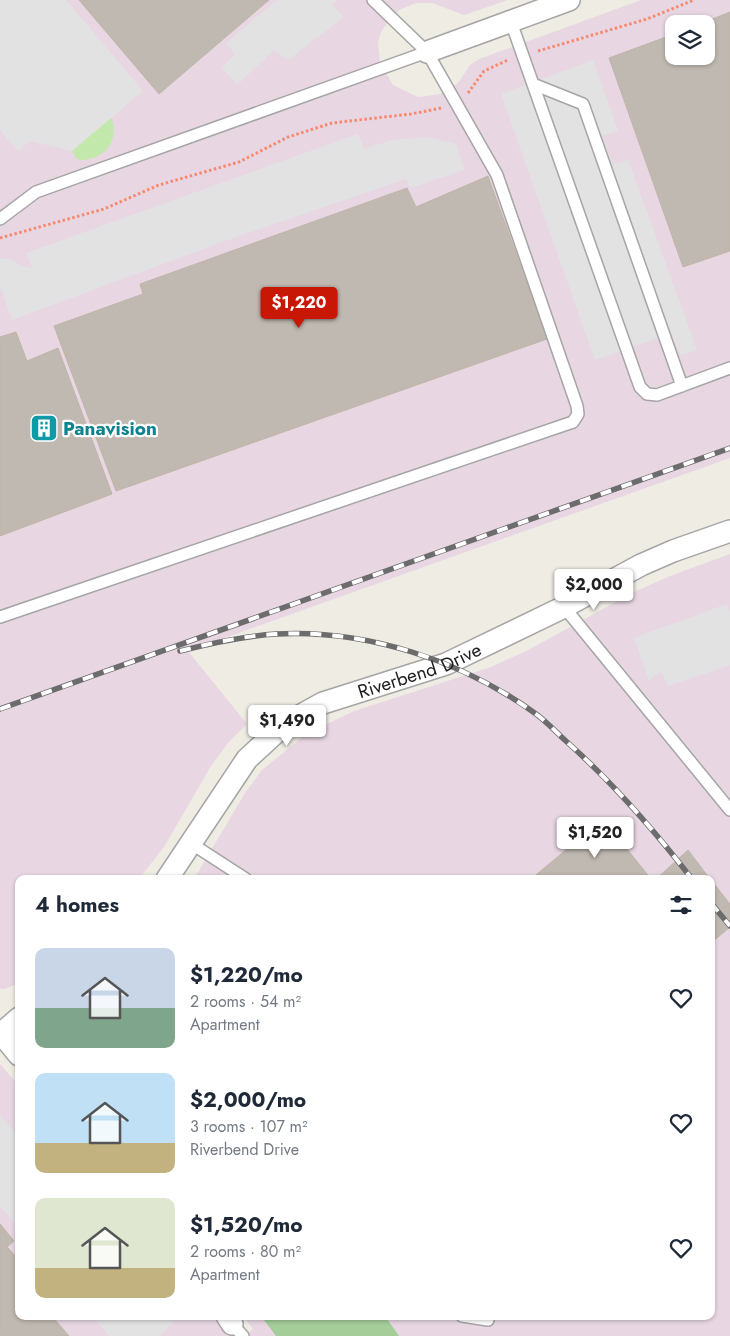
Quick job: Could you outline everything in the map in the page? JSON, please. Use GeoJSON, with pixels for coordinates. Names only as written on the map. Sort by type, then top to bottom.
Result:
{"type":"FeatureCollection","features":[{"type":"Feature","properties":{"kind":"street"},"geometry":{"type":"LineString","coordinates":[[427,52],[569,0]]}},
{"type":"Feature","properties":{"kind":"street","name":"Riverbend Drive"},"geometry":{"type":"LineString","coordinates":[[170,875],[247,759],[285,724],[323,703],[446,664],[642,565],[673,551],[730,531]]}},
{"type":"Feature","properties":{"kind":"street"},"geometry":{"type":"LineString","coordinates":[[15,1021],[1,1033],[15,1050]]}},
{"type":"Feature","properties":{"kind":"lane"},"geometry":{"type":"LineString","coordinates":[[0,617],[573,422],[578,414],[577,406],[497,175],[427,52],[373,0]]}},
{"type":"Feature","properties":{"kind":"lane"},"geometry":{"type":"LineString","coordinates":[[511,22],[640,387],[647,394],[657,395],[730,368]]}},
{"type":"Feature","properties":{"kind":"lane"},"geometry":{"type":"LineString","coordinates":[[0,219],[36,192],[427,52]]}},
{"type":"Feature","properties":{"kind":"lane"},"geometry":{"type":"LineString","coordinates":[[533,84],[584,104],[682,386]]}},
{"type":"Feature","properties":{"kind":"lane"},"geometry":{"type":"LineString","coordinates":[[564,606],[730,810]]}},
{"type":"Feature","properties":{"kind":"lane"},"geometry":{"type":"LineString","coordinates":[[192,844],[240,875]]}},
{"type":"Feature","properties":{"kind":"path"},"geometry":{"type":"LineString","coordinates":[[0,238],[104,209],[159,185],[239,162],[288,137],[332,123],[411,114],[441,108],[454,99],[467,94],[484,71],[523,56],[647,20],[694,0]]}},
{"type":"Feature","properties":{"kind":"shaded area"},"geometry":{"type":"Polygon","coordinates":[[[0,0],[508,0],[464,15],[432,3],[416,3],[399,10],[392,16],[381,32],[378,42],[380,62],[393,85],[418,97],[440,94],[450,89],[458,83],[470,65],[479,59],[641,0],[730,0],[730,458],[188,651],[247,724],[228,743],[211,766],[164,847],[142,875],[15,875],[15,985],[0,989],[0,0]]]}},
{"type":"Feature","properties":{"kind":"shaded area"},"geometry":{"type":"Polygon","coordinates":[[[0,0],[66,0],[143,91],[72,151],[30,141],[18,151],[0,130],[0,0]]]}},
{"type":"Feature","properties":{"kind":"shaded area"},"geometry":{"type":"Polygon","coordinates":[[[277,0],[338,0],[332,5],[344,17],[288,60],[274,50],[237,85],[222,67],[235,54],[226,43],[277,0]]]}},
{"type":"Feature","properties":{"kind":"shaded area"},"geometry":{"type":"Polygon","coordinates":[[[593,60],[618,131],[602,136],[613,165],[628,160],[697,350],[681,355],[671,334],[595,360],[501,94],[593,60]]]}},
{"type":"Feature","properties":{"kind":"shaded area"},"geometry":{"type":"Polygon","coordinates":[[[358,134],[364,149],[392,140],[427,137],[456,144],[464,170],[410,188],[406,179],[222,242],[12,320],[0,286],[0,259],[10,259],[21,266],[32,268],[26,253],[358,134]]]}},
{"type":"Feature","properties":{"kind":"shaded area"},"geometry":{"type":"Polygon","coordinates":[[[730,554],[730,1336],[245,1336],[253,1329],[246,1320],[715,1320],[715,875],[196,875],[245,793],[262,770],[306,734],[354,711],[491,667],[528,650],[634,592],[670,576],[730,554]]]}},
{"type":"Feature","properties":{"kind":"shaded area"},"geometry":{"type":"Polygon","coordinates":[[[727,604],[730,612],[730,665],[668,686],[662,672],[655,675],[649,681],[634,638],[727,604]]]}},
{"type":"Feature","properties":{"kind":"shaded area"},"geometry":{"type":"Polygon","coordinates":[[[0,1064],[15,1081],[15,1320],[215,1320],[229,1336],[0,1336],[0,1064]]]}},
{"type":"Feature","properties":{"kind":"shaded area"},"geometry":{"type":"Polygon","coordinates":[[[0,1115],[15,1133],[15,1223],[0,1206],[0,1115]]]}},
{"type":"Feature","properties":{"kind":"shaded area"},"geometry":{"type":"Polygon","coordinates":[[[95,1320],[171,1320],[173,1323],[161,1334],[162,1336],[109,1336],[95,1320]]]}},
{"type":"Feature","properties":{"kind":"green space"},"geometry":{"type":"Polygon","coordinates":[[[0,12],[99,128],[112,119],[113,136],[111,143],[103,153],[89,159],[80,160],[76,158],[72,151],[84,140],[0,12]]]}},
{"type":"Feature","properties":{"kind":"green space"},"geometry":{"type":"Polygon","coordinates":[[[264,1320],[388,1320],[399,1336],[276,1336],[264,1320]]]}},
{"type":"Feature","properties":{"kind":"building"},"geometry":{"type":"Polygon","coordinates":[[[79,0],[269,0],[159,94],[79,0]]]}},
{"type":"Feature","properties":{"kind":"building"},"geometry":{"type":"Polygon","coordinates":[[[730,12],[730,251],[683,267],[609,58],[665,37],[665,65],[715,65],[715,18],[730,12]]]}},
{"type":"Feature","properties":{"kind":"building"},"geometry":{"type":"Polygon","coordinates":[[[488,176],[547,339],[116,491],[54,326],[143,294],[140,284],[407,188],[416,207],[488,176]]]}},
{"type":"Feature","properties":{"kind":"building","name":"Panavision"},"geometry":{"type":"Polygon","coordinates":[[[16,332],[27,361],[58,348],[112,494],[0,536],[0,337],[16,332]]]}},
{"type":"Feature","properties":{"kind":"building"},"geometry":{"type":"Polygon","coordinates":[[[603,819],[648,875],[536,875],[603,819]]]}},
{"type":"Feature","properties":{"kind":"building"},"geometry":{"type":"Polygon","coordinates":[[[688,850],[707,875],[660,875],[688,850]]]}},
{"type":"Feature","properties":{"kind":"building"},"geometry":{"type":"Polygon","coordinates":[[[715,885],[730,904],[730,927],[715,940],[715,885]]]}},
{"type":"Feature","properties":{"kind":"building"},"geometry":{"type":"Polygon","coordinates":[[[0,1224],[14,1241],[7,1247],[15,1256],[15,1320],[55,1320],[69,1336],[0,1336],[0,1224]]]}},
{"type":"Feature","properties":{"kind":"railway"},"geometry":{"type":"LineString","coordinates":[[0,709],[730,448]]}},
{"type":"Feature","properties":{"kind":"railway"},"geometry":{"type":"LineString","coordinates":[[180,651],[252,636],[310,634],[345,637],[379,643],[413,652],[446,664],[508,695],[544,720],[617,790],[689,875]]}},
{"type":"Feature","properties":{"kind":"railway"},"geometry":{"type":"LineString","coordinates":[[715,908],[730,926]]}},
{"type":"Feature","properties":{"kind":"place","name":"Panavision"},"geometry":{"type":"Point","coordinates":[44,428]}}]}
